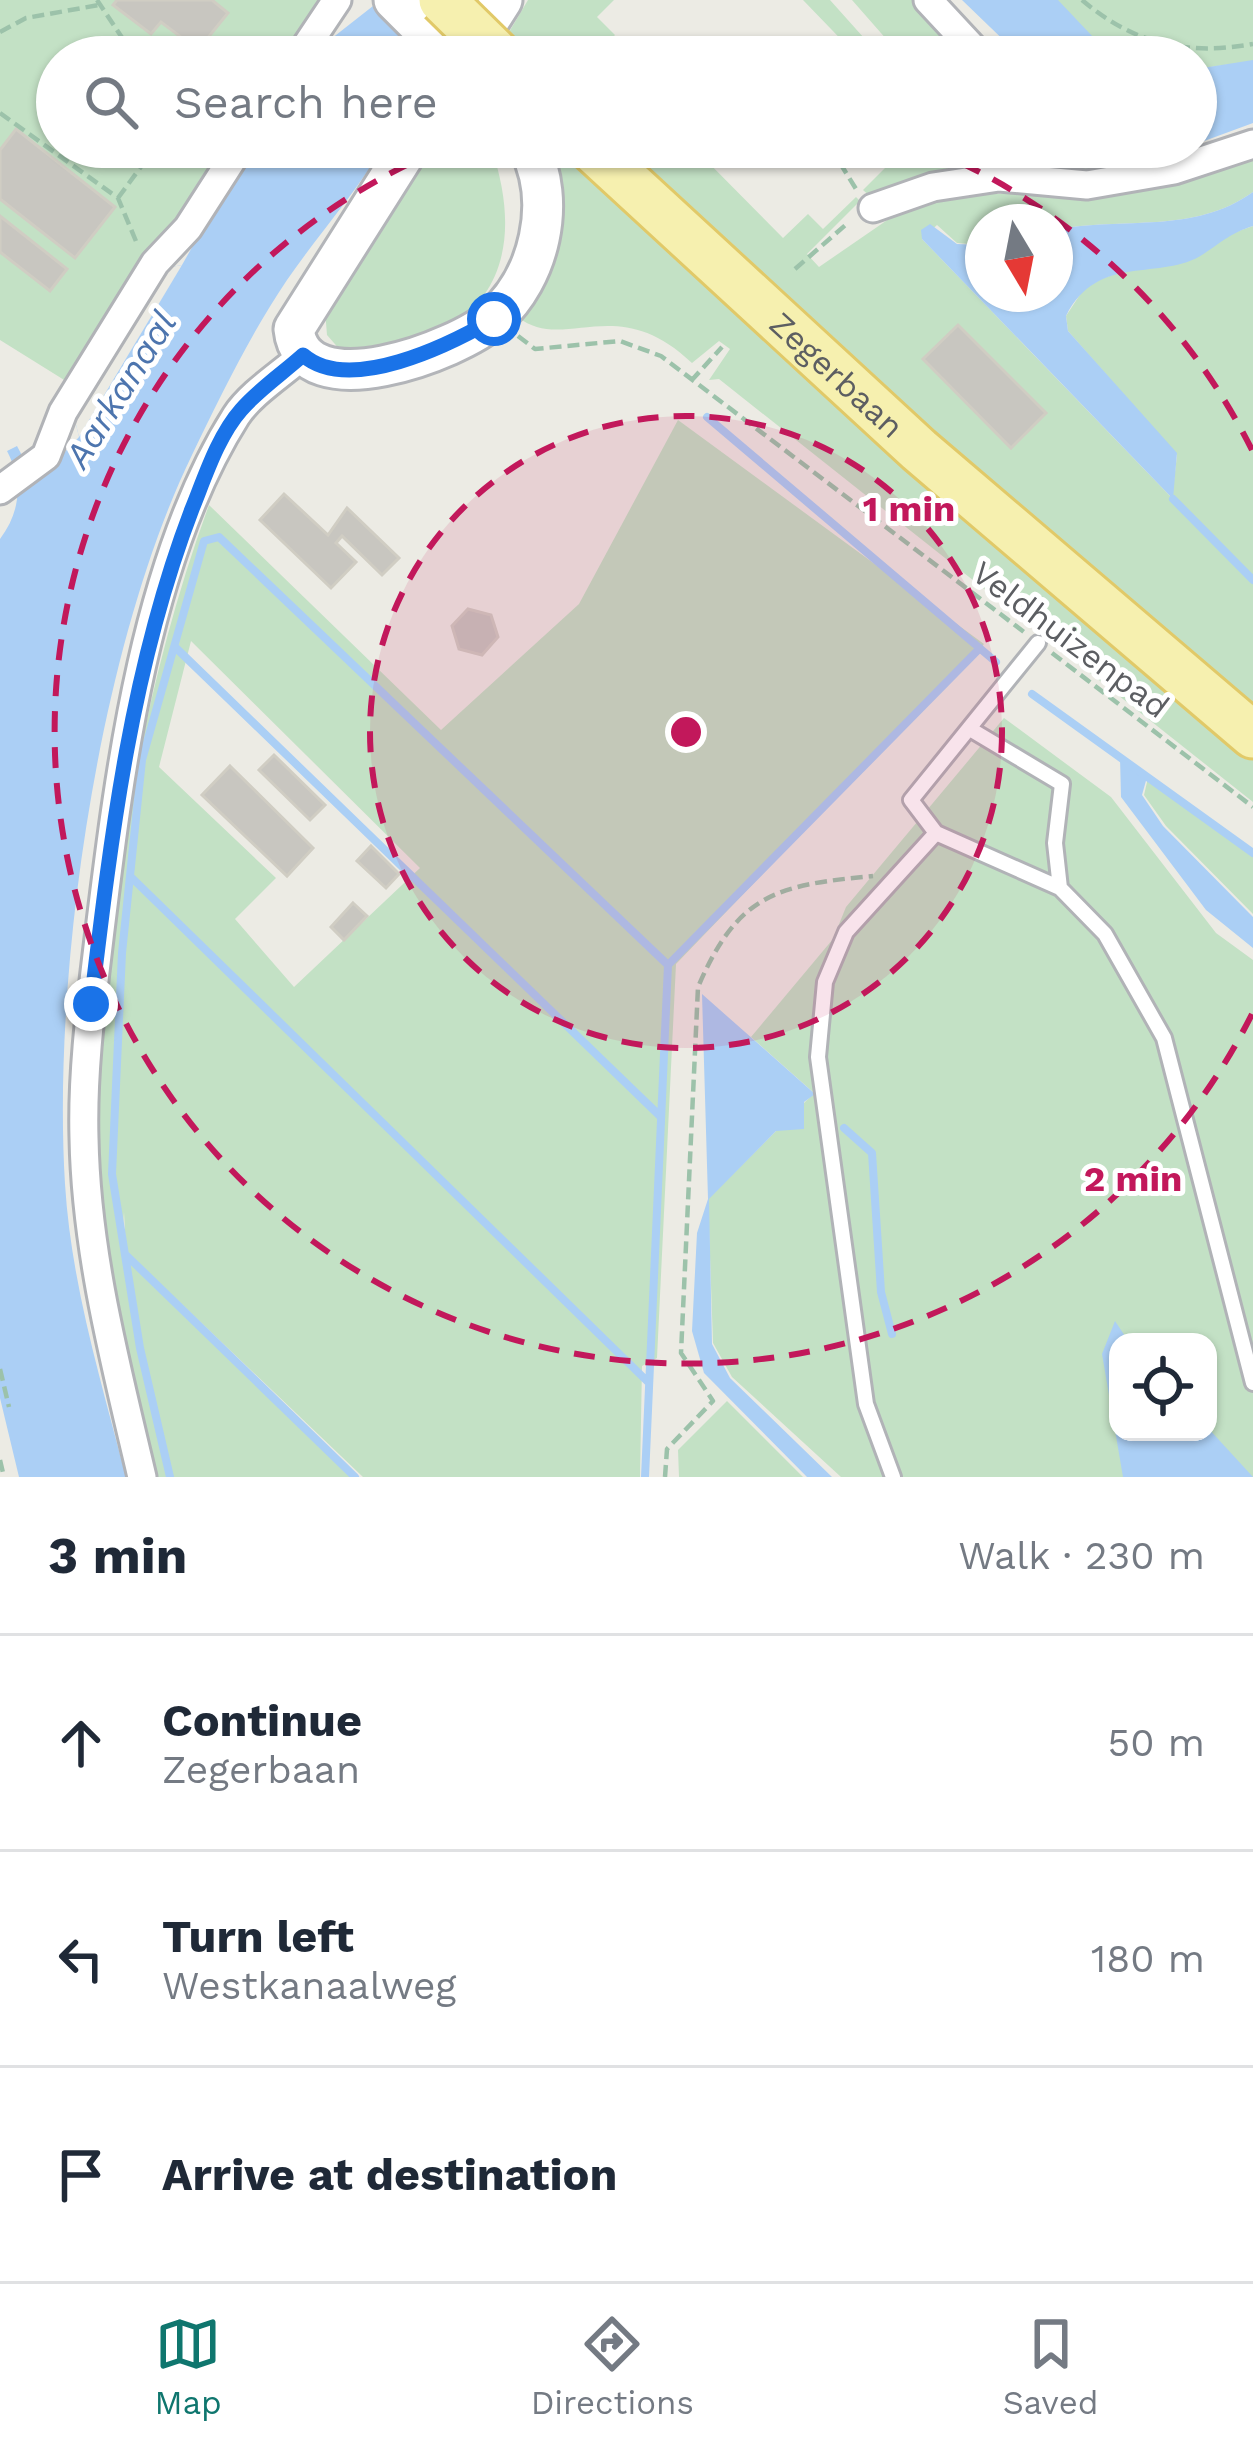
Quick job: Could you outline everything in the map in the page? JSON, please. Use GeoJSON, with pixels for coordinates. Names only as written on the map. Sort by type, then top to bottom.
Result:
{"type":"FeatureCollection","features":[{"type":"Feature","properties":{"kind":"main road"},"geometry":{"type":"LineString","coordinates":[[442,0],[472,36]]}},
{"type":"Feature","properties":{"kind":"main road","name":"Zegerbaan"},"geometry":{"type":"LineString","coordinates":[[613,168],[919,450],[1253,735]]}},
{"type":"Feature","properties":{"kind":"street"},"geometry":{"type":"LineString","coordinates":[[313,36],[337,0]]}},
{"type":"Feature","properties":{"kind":"street"},"geometry":{"type":"LineString","coordinates":[[394,0],[430,36]]}},
{"type":"Feature","properties":{"kind":"street"},"geometry":{"type":"LineString","coordinates":[[493,36],[502,0]]}},
{"type":"Feature","properties":{"kind":"street"},"geometry":{"type":"LineString","coordinates":[[928,0],[961,36]]}},
{"type":"Feature","properties":{"kind":"street"},"geometry":{"type":"LineString","coordinates":[[1217,156],[1253,144]]}},
{"type":"Feature","properties":{"kind":"street"},"geometry":{"type":"LineString","coordinates":[[16,481],[46,456],[63,412],[152,269],[188,228],[227,168]]}},
{"type":"Feature","properties":{"kind":"street"},"geometry":{"type":"LineString","coordinates":[[396,168],[295,328],[303,355],[322,368],[369,368],[453,343],[494,319],[526,276],[539,241],[543,204],[534,168]]}},
{"type":"Feature","properties":{"kind":"street"},"geometry":{"type":"LineString","coordinates":[[999,168],[999,177]]}},
{"type":"Feature","properties":{"kind":"street"},"geometry":{"type":"LineString","coordinates":[[873,208],[933,187],[999,177],[1087,185],[1180,168]]}},
{"type":"Feature","properties":{"kind":"street"},"geometry":{"type":"LineString","coordinates":[[142,1477],[103,1314],[83,1139],[91,1004],[113,822],[163,594],[209,466],[239,411],[303,355]]}},
{"type":"Feature","properties":{"kind":"lane"},"geometry":{"type":"LineString","coordinates":[[1039,643],[911,800],[937,832],[1060,889],[1105,934],[1164,1038],[1253,1383]]}},
{"type":"Feature","properties":{"kind":"lane"},"geometry":{"type":"LineString","coordinates":[[970,729],[1062,784],[1055,843],[1060,889]]}},
{"type":"Feature","properties":{"kind":"lane"},"geometry":{"type":"LineString","coordinates":[[893,1477],[866,1404],[818,1057],[825,982],[846,932],[937,832]]}},
{"type":"Feature","properties":{"kind":"path"},"geometry":{"type":"LineString","coordinates":[[1082,0],[1117,27],[1138,36]]}},
{"type":"Feature","properties":{"kind":"path"},"geometry":{"type":"LineString","coordinates":[[0,32],[26,18],[98,3],[121,36]]}},
{"type":"Feature","properties":{"kind":"path"},"geometry":{"type":"LineString","coordinates":[[1217,46],[1253,44]]}},
{"type":"Feature","properties":{"kind":"path"},"geometry":{"type":"LineString","coordinates":[[0,113],[36,139]]}},
{"type":"Feature","properties":{"kind":"path"},"geometry":{"type":"LineString","coordinates":[[76,168],[118,198],[152,269]]}},
{"type":"Feature","properties":{"kind":"path"},"geometry":{"type":"LineString","coordinates":[[118,198],[140,168]]}},
{"type":"Feature","properties":{"kind":"path"},"geometry":{"type":"LineString","coordinates":[[795,269],[837,229],[873,208]]}},
{"type":"Feature","properties":{"kind":"path","name":"Veldhuizenpad"},"geometry":{"type":"LineString","coordinates":[[494,319],[536,349],[620,341],[661,356],[1253,807]]}},
{"type":"Feature","properties":{"kind":"path"},"geometry":{"type":"LineString","coordinates":[[691,381],[722,347]]}},
{"type":"Feature","properties":{"kind":"path"},"geometry":{"type":"LineString","coordinates":[[665,1477],[667,1449],[713,1401],[681,1353],[698,987],[716,944],[753,902],[815,881],[896,873]]}},
{"type":"Feature","properties":{"kind":"path"},"geometry":{"type":"LineString","coordinates":[[0,1369],[9,1407]]}},
{"type":"Feature","properties":{"kind":"path"},"geometry":{"type":"LineString","coordinates":[[0,1460],[4,1477]]}},
{"type":"Feature","properties":{"kind":"green space"},"geometry":{"type":"Polygon","coordinates":[[[0,0],[321,0],[299,29],[304,36],[36,36],[36,168],[217,168],[69,383],[0,340],[0,0]]]}},
{"type":"Feature","properties":{"kind":"green space"},"geometry":{"type":"Polygon","coordinates":[[[528,0],[614,0],[597,17],[614,36],[513,36],[509,32],[528,0]]]}},
{"type":"Feature","properties":{"kind":"green space"},"geometry":{"type":"Polygon","coordinates":[[[803,0],[830,0],[862,36],[838,36],[803,0]]]}},
{"type":"Feature","properties":{"kind":"green space"},"geometry":{"type":"Polygon","coordinates":[[[852,0],[913,0],[943,36],[884,36],[852,0]]]}},
{"type":"Feature","properties":{"kind":"green space"},"geometry":{"type":"Polygon","coordinates":[[[1041,0],[1253,0],[1253,61],[1217,66],[1217,36],[1086,36],[1041,0]]]}},
{"type":"Feature","properties":{"kind":"green space"},"geometry":{"type":"Polygon","coordinates":[[[1253,155],[1253,192],[1206,214],[1073,227],[1073,204],[965,204],[965,244],[957,243],[937,225],[922,239],[965,284],[965,312],[992,312],[1172,498],[1177,455],[1068,331],[1066,316],[1073,312],[1083,290],[1101,279],[1253,226],[1253,715],[1069,563],[638,168],[714,168],[783,238],[808,214],[823,229],[856,197],[860,201],[807,254],[819,267],[896,214],[945,194],[1101,194],[1176,184],[1253,155]]]}},
{"type":"Feature","properties":{"kind":"green space"},"geometry":{"type":"Polygon","coordinates":[[[416,168],[496,168],[505,233],[498,268],[482,297],[459,321],[427,338],[387,348],[341,351],[327,335],[325,310],[416,168]]]}},
{"type":"Feature","properties":{"kind":"green space"},"geometry":{"type":"Polygon","coordinates":[[[541,168],[586,168],[910,471],[1253,760],[1253,802],[719,379],[709,380],[730,349],[719,341],[692,363],[639,330],[616,326],[554,330],[518,317],[541,168]]]}},
{"type":"Feature","properties":{"kind":"green space"},"geometry":{"type":"Polygon","coordinates":[[[885,168],[958,168],[873,199],[863,190],[885,168]]]}},
{"type":"Feature","properties":{"kind":"green space"},"geometry":{"type":"Polygon","coordinates":[[[1039,168],[1130,168],[1126,171],[1039,168]]]}},
{"type":"Feature","properties":{"kind":"green space"},"geometry":{"type":"Polygon","coordinates":[[[678,420],[984,644],[676,964],[657,1358],[642,1366],[640,1477],[363,1477],[126,1251],[124,1212],[122,1243],[132,1295],[127,1259],[352,1477],[151,1477],[105,1256],[97,1182],[97,1087],[112,929],[137,767],[175,609],[209,505],[441,730],[579,604],[678,420]],[[191,641],[159,767],[276,878],[235,919],[294,987],[420,868],[191,641]]]}},
{"type":"Feature","properties":{"kind":"green space"},"geometry":{"type":"Polygon","coordinates":[[[1004,718],[1111,797],[1216,933],[1253,960],[1253,1477],[841,1477],[732,1377],[713,1343],[708,1199],[814,1093],[751,1037],[833,939],[846,907],[1004,718]]]}},
{"type":"Feature","properties":{"kind":"green space"},"geometry":{"type":"Polygon","coordinates":[[[1148,778],[1253,857],[1253,914],[1166,826],[1144,795],[1148,778]]]}},
{"type":"Feature","properties":{"kind":"green space"},"geometry":{"type":"Polygon","coordinates":[[[727,1401],[803,1477],[679,1477],[678,1450],[727,1401]]]}},
{"type":"Feature","properties":{"kind":"water"},"geometry":{"type":"Polygon","coordinates":[[[390,0],[474,0],[451,36],[335,36],[373,6],[380,14],[390,0]]]}},
{"type":"Feature","properties":{"kind":"water"},"geometry":{"type":"Polygon","coordinates":[[[962,0],[1058,0],[1092,36],[999,36],[962,0]]]}},
{"type":"Feature","properties":{"kind":"water"},"geometry":{"type":"Polygon","coordinates":[[[1253,60],[1253,123],[1217,136],[1217,66],[1253,60]]]}},
{"type":"Feature","properties":{"kind":"water","name":"Aarkanaal"},"geometry":{"type":"Polygon","coordinates":[[[237,168],[369,168],[287,280],[237,366],[159,532],[131,620],[89,811],[66,1007],[63,1099],[65,1184],[74,1258],[126,1477],[19,1477],[0,1398],[0,539],[17,496],[16,473],[7,451],[17,446],[27,465],[46,472],[79,437],[73,412],[161,269],[182,265],[237,168]]]}},
{"type":"Feature","properties":{"kind":"water"},"geometry":{"type":"Polygon","coordinates":[[[1253,192],[1253,226],[1188,262],[1113,275],[1096,283],[1073,306],[1073,227],[1182,219],[1230,205],[1253,192]]]}},
{"type":"Feature","properties":{"kind":"water"},"geometry":{"type":"Polygon","coordinates":[[[930,224],[957,244],[965,244],[965,284],[922,239],[921,230],[930,224]]]}},
{"type":"Feature","properties":{"kind":"water"},"geometry":{"type":"Polygon","coordinates":[[[992,312],[1069,312],[1068,331],[1177,453],[1173,499],[992,312]]]}},
{"type":"Feature","properties":{"kind":"water"},"geometry":{"type":"Polygon","coordinates":[[[1120,757],[1147,777],[1142,795],[1163,826],[1253,917],[1253,948],[1206,910],[1121,797],[1120,757]]]}},
{"type":"Feature","properties":{"kind":"water"},"geometry":{"type":"Polygon","coordinates":[[[702,994],[815,1094],[804,1102],[804,1129],[776,1131],[709,1199],[712,1344],[730,1378],[832,1477],[807,1477],[704,1373],[692,1331],[697,1233],[708,1199],[702,994]]]}},
{"type":"Feature","properties":{"kind":"water"},"geometry":{"type":"Polygon","coordinates":[[[1109,1336],[1109,1395],[1102,1354],[1109,1336]]]}},
{"type":"Feature","properties":{"kind":"water"},"geometry":{"type":"Polygon","coordinates":[[[1217,1438],[1253,1477],[1123,1477],[1117,1441],[1217,1438]]]}},
{"type":"Feature","properties":{"kind":"pier"},"geometry":{"type":"Polygon","coordinates":[[[182,265],[79,437],[73,412],[161,269],[182,265]]]}},
{"type":"Feature","properties":{"kind":"building"},"geometry":{"type":"Polygon","coordinates":[[[117,0],[212,0],[228,13],[209,36],[180,36],[161,22],[151,34],[113,5],[117,0]]]}},
{"type":"Feature","properties":{"kind":"building"},"geometry":{"type":"Polygon","coordinates":[[[16,129],[36,145],[36,168],[66,168],[115,207],[75,258],[0,199],[0,150],[16,129]]]}},
{"type":"Feature","properties":{"kind":"building"},"geometry":{"type":"Polygon","coordinates":[[[0,216],[67,269],[50,291],[0,252],[0,216]]]}},
{"type":"Feature","properties":{"kind":"building"},"geometry":{"type":"Polygon","coordinates":[[[958,325],[1046,413],[1011,448],[923,359],[958,325]]]}},
{"type":"Feature","properties":{"kind":"building"},"geometry":{"type":"Polygon","coordinates":[[[284,494],[328,535],[347,508],[399,558],[382,575],[342,536],[336,543],[356,562],[331,588],[260,520],[284,494]]]}},
{"type":"Feature","properties":{"kind":"building"},"geometry":{"type":"Polygon","coordinates":[[[468,609],[491,615],[498,637],[482,655],[459,649],[452,626],[468,609]]]}},
{"type":"Feature","properties":{"kind":"building"},"geometry":{"type":"Polygon","coordinates":[[[274,755],[325,805],[310,820],[259,770],[274,755]]]}},
{"type":"Feature","properties":{"kind":"building"},"geometry":{"type":"Polygon","coordinates":[[[230,766],[313,848],[287,876],[202,795],[230,766]]]}},
{"type":"Feature","properties":{"kind":"building"},"geometry":{"type":"Polygon","coordinates":[[[371,846],[399,874],[386,888],[357,861],[371,846]]]}},
{"type":"Feature","properties":{"kind":"building"},"geometry":{"type":"Polygon","coordinates":[[[353,903],[367,916],[344,940],[331,927],[353,903]]]}},
{"type":"Feature","properties":{"kind":"waterway"},"geometry":{"type":"LineString","coordinates":[[707,417],[996,662]]}},
{"type":"Feature","properties":{"kind":"waterway"},"geometry":{"type":"LineString","coordinates":[[1173,499],[1253,580]]}},
{"type":"Feature","properties":{"kind":"waterway"},"geometry":{"type":"LineString","coordinates":[[170,1477],[140,1348],[112,1174],[122,953],[142,760],[204,541],[219,537],[668,965],[980,648]]}},
{"type":"Feature","properties":{"kind":"waterway"},"geometry":{"type":"LineString","coordinates":[[175,647],[661,1117]]}},
{"type":"Feature","properties":{"kind":"waterway"},"geometry":{"type":"LineString","coordinates":[[1032,694],[1253,853]]}},
{"type":"Feature","properties":{"kind":"waterway"},"geometry":{"type":"LineString","coordinates":[[131,877],[649,1383]]}},
{"type":"Feature","properties":{"kind":"waterway"},"geometry":{"type":"LineString","coordinates":[[645,1477],[668,965]]}},
{"type":"Feature","properties":{"kind":"waterway"},"geometry":{"type":"LineString","coordinates":[[844,1128],[872,1153],[881,1292],[892,1334]]}},
{"type":"Feature","properties":{"kind":"waterway"},"geometry":{"type":"LineString","coordinates":[[126,1255],[355,1477]]}},
{"type":"Feature","properties":{"kind":"route"},"geometry":{"type":"LineString","coordinates":[[91,1004],[113,822],[139,686],[185,528],[209,466],[239,411],[303,355],[322,368],[369,368],[453,343],[494,319]]}}]}
